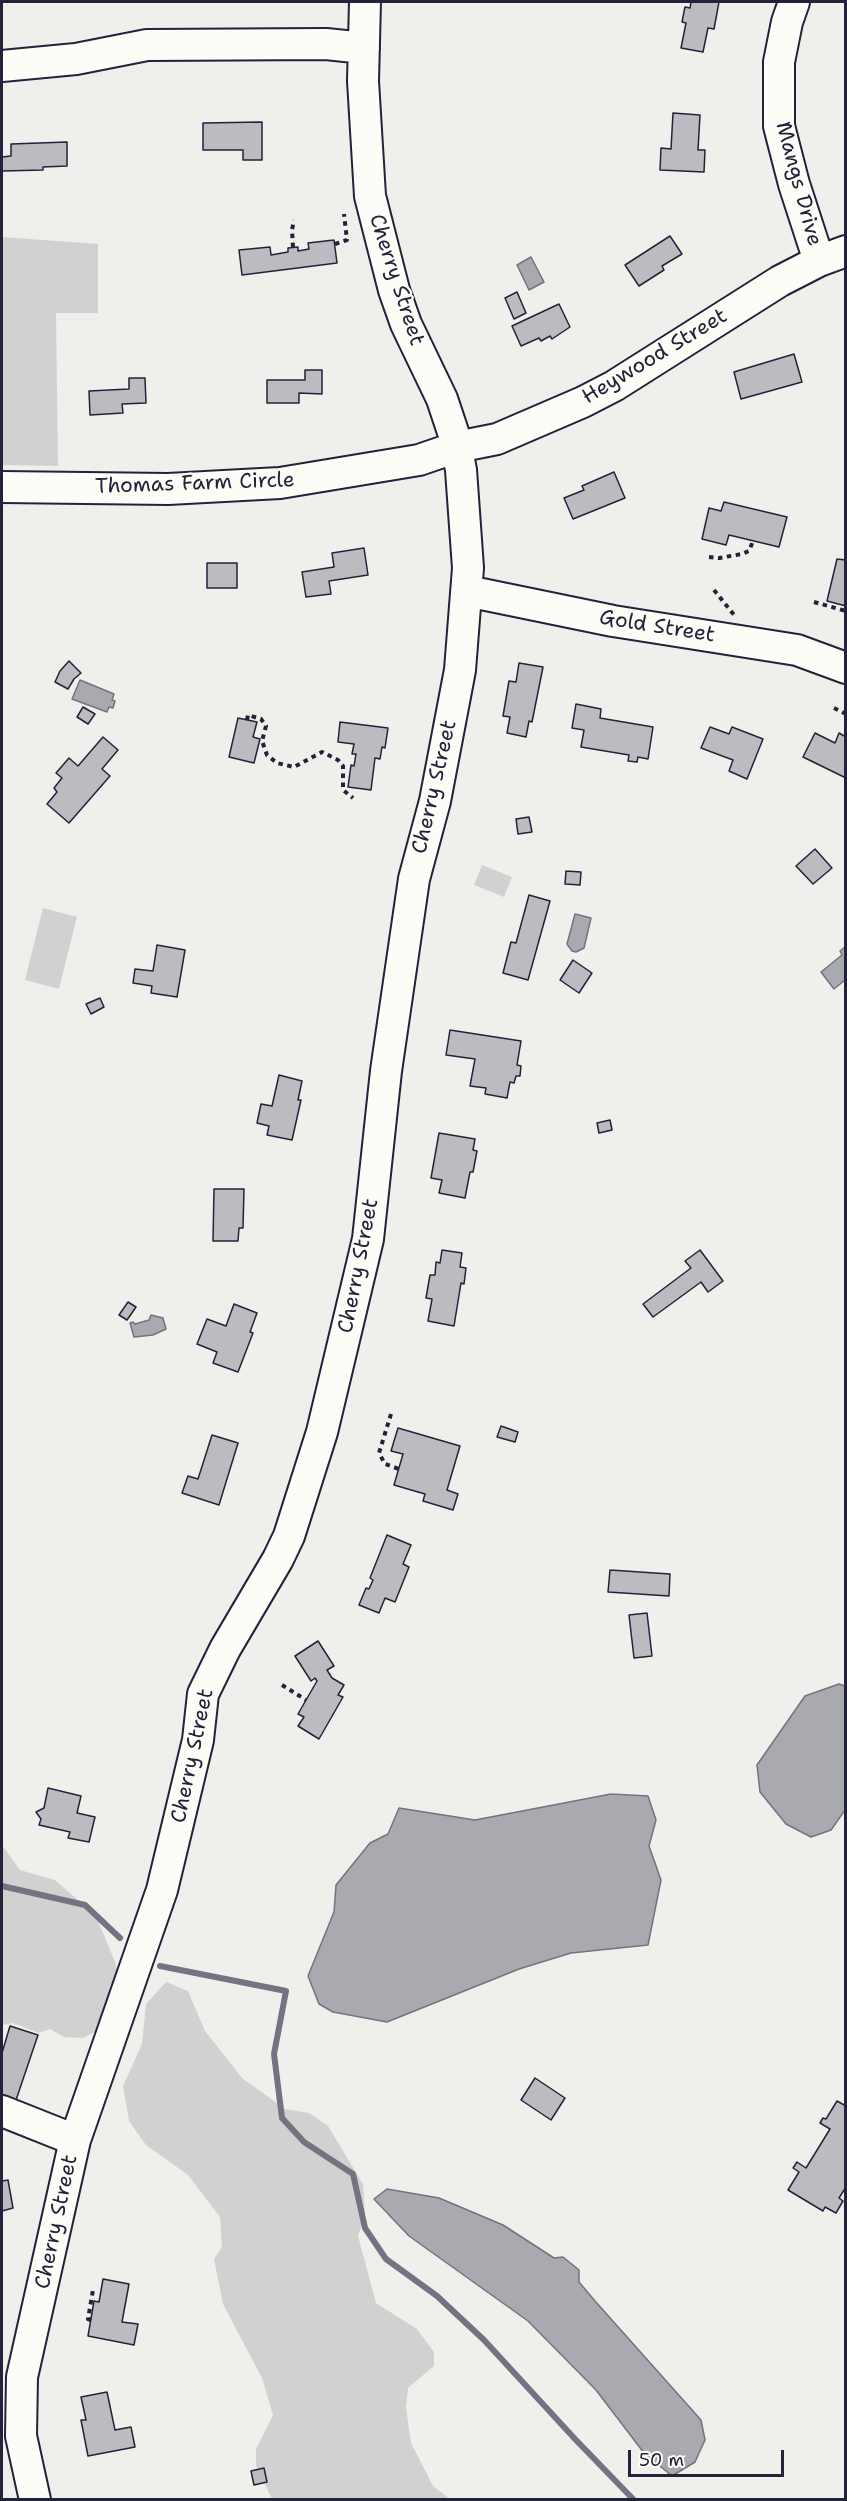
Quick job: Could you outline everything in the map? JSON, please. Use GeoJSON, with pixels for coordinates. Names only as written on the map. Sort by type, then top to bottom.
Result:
{"type":"FeatureCollection","features":[{"type":"Feature","properties":{"kind":"street","name":"Cherry Street"},"geometry":{"type":"LineString","coordinates":[[35,2499],[21,2436],[22,2378],[75,2140],[162,1890],[198,1740],[203,1694],[225,1649],[254,1603],[289,1536],[322,1432],[368,1239],[386,1071],[414,879],[430,823],[460,670],[467,591],[467,537],[457,447],[442,399],[406,324],[374,215],[368,174],[364,48],[365,2]]}},
{"type":"Feature","properties":{"kind":"street","name":"Mangs Drive"},"geometry":{"type":"LineString","coordinates":[[794,2],[784,32],[779,62],[779,126],[794,184],[832,256]]}},
{"type":"Feature","properties":{"kind":"street"},"geometry":{"type":"LineString","coordinates":[[2,66],[76,59],[147,45],[326,44],[364,48]]}},
{"type":"Feature","properties":{"kind":"street","name":"Heywood Street"},"geometry":{"type":"LineString","coordinates":[[457,447],[516,433],[583,402],[646,366],[765,290],[832,256]]}},
{"type":"Feature","properties":{"kind":"street","name":"Thomas Farm Circle"},"geometry":{"type":"LineString","coordinates":[[2,487],[168,489],[280,483],[419,460],[457,447]]}},
{"type":"Feature","properties":{"kind":"street","name":"Gold Street"},"geometry":{"type":"LineString","coordinates":[[467,591],[614,621],[797,650],[846,668]]}},
{"type":"Feature","properties":{"kind":"street"},"geometry":{"type":"LineString","coordinates":[[2,2111],[75,2140]]}},
{"type":"Feature","properties":{"kind":"path"},"geometry":{"type":"LineString","coordinates":[[334,243],[347,240],[344,214]]}},
{"type":"Feature","properties":{"kind":"path"},"geometry":{"type":"LineString","coordinates":[[293,247],[294,220]]}},
{"type":"Feature","properties":{"kind":"path"},"geometry":{"type":"LineString","coordinates":[[709,557],[719,558],[742,554],[749,551],[753,541]]}},
{"type":"Feature","properties":{"kind":"path"},"geometry":{"type":"LineString","coordinates":[[813,602],[846,611]]}},
{"type":"Feature","properties":{"kind":"path"},"geometry":{"type":"LineString","coordinates":[[834,708],[846,714]]}},
{"type":"Feature","properties":{"kind":"path"},"geometry":{"type":"LineString","coordinates":[[247,720],[248,715],[261,719],[266,726],[262,741],[267,755],[277,763],[294,767],[322,752],[338,760],[343,766],[343,790],[352,798]]}},
{"type":"Feature","properties":{"kind":"path"},"geometry":{"type":"LineString","coordinates":[[391,1414],[379,1453],[385,1464],[399,1469]]}},
{"type":"Feature","properties":{"kind":"path"},"geometry":{"type":"LineString","coordinates":[[282,1685],[306,1701]]}},
{"type":"Feature","properties":{"kind":"path"},"geometry":{"type":"LineString","coordinates":[[91,2320],[88,2319],[93,2290]]}},
{"type":"Feature","properties":{"kind":"shaded area"},"geometry":{"type":"Polygon","coordinates":[[[2,237],[98,244],[98,313],[56,313],[58,466],[2,465],[2,237]]]}},
{"type":"Feature","properties":{"kind":"shaded area"},"geometry":{"type":"Polygon","coordinates":[[[531,257],[544,282],[529,290],[517,265],[531,257]]]}},
{"type":"Feature","properties":{"kind":"shaded area"},"geometry":{"type":"Polygon","coordinates":[[[80,680],[114,694],[113,708],[109,707],[107,712],[72,699],[80,680]]]}},
{"type":"Feature","properties":{"kind":"shaded area"},"geometry":{"type":"Polygon","coordinates":[[[482,865],[512,877],[504,897],[474,885],[482,865]]]}},
{"type":"Feature","properties":{"kind":"shaded area"},"geometry":{"type":"Polygon","coordinates":[[[43,908],[77,917],[59,989],[25,980],[43,908]]]}},
{"type":"Feature","properties":{"kind":"shaded area"},"geometry":{"type":"Polygon","coordinates":[[[575,914],[591,918],[584,948],[576,952],[572,951],[567,944],[575,914]]]}},
{"type":"Feature","properties":{"kind":"shaded area"},"geometry":{"type":"Polygon","coordinates":[[[845,947],[845,980],[834,989],[821,972],[842,955],[840,951],[845,947]]]}},
{"type":"Feature","properties":{"kind":"shaded area"},"geometry":{"type":"Polygon","coordinates":[[[151,1315],[163,1318],[166,1329],[153,1335],[134,1337],[130,1323],[149,1320],[151,1315]]]}},
{"type":"Feature","properties":{"kind":"shaded area"},"geometry":{"type":"Polygon","coordinates":[[[839,1684],[845,1686],[845,1810],[831,1830],[811,1837],[786,1824],[760,1792],[757,1765],[805,1696],[839,1684]]]}},
{"type":"Feature","properties":{"kind":"shaded area"},"geometry":{"type":"Polygon","coordinates":[[[611,1794],[648,1796],[656,1820],[649,1846],[661,1880],[648,1945],[571,1953],[519,1969],[387,2022],[333,2012],[319,2004],[308,1976],[334,1912],[336,1885],[370,1843],[388,1834],[399,1808],[475,1820],[611,1794]]]}},
{"type":"Feature","properties":{"kind":"shaded area"},"geometry":{"type":"Polygon","coordinates":[[[2,1845],[20,1870],[55,1880],[96,1916],[115,1962],[122,1992],[99,2030],[83,2038],[64,2037],[50,2029],[39,2033],[13,2023],[2,2025],[2,1845]]]}},
{"type":"Feature","properties":{"kind":"shaded area"},"geometry":{"type":"Polygon","coordinates":[[[166,1982],[188,1991],[205,2031],[242,2078],[285,2109],[309,2113],[328,2126],[363,2184],[365,2214],[358,2236],[376,2303],[417,2329],[434,2352],[434,2366],[408,2388],[406,2407],[411,2443],[433,2486],[450,2499],[272,2499],[256,2466],[256,2449],[273,2415],[262,2378],[223,2304],[214,2259],[222,2247],[220,2217],[188,2175],[146,2145],[129,2121],[123,2086],[142,2044],[146,2004],[166,1982]]]}},
{"type":"Feature","properties":{"kind":"shaded area"},"geometry":{"type":"Polygon","coordinates":[[[387,2189],[439,2198],[503,2225],[554,2258],[563,2257],[579,2270],[579,2282],[701,2420],[705,2440],[695,2462],[672,2476],[644,2453],[596,2390],[528,2321],[409,2236],[374,2199],[387,2189]]]}},
{"type":"Feature","properties":{"kind":"building"},"geometry":{"type":"Polygon","coordinates":[[[691,2],[719,2],[714,29],[708,28],[703,52],[681,48],[686,23],[682,22],[685,7],[690,8],[691,2]]]}},
{"type":"Feature","properties":{"kind":"building"},"geometry":{"type":"Polygon","coordinates":[[[673,113],[700,115],[698,150],[705,150],[704,172],[660,170],[661,148],[671,149],[673,113]]]}},
{"type":"Feature","properties":{"kind":"building"},"geometry":{"type":"Polygon","coordinates":[[[262,122],[262,160],[243,160],[243,150],[203,150],[203,123],[262,122]]]}},
{"type":"Feature","properties":{"kind":"building"},"geometry":{"type":"Polygon","coordinates":[[[67,142],[67,166],[43,167],[43,170],[2,171],[2,157],[11,156],[11,144],[67,142]]]}},
{"type":"Feature","properties":{"kind":"building"},"geometry":{"type":"Polygon","coordinates":[[[670,236],[682,254],[662,266],[664,270],[639,286],[625,265],[670,236]]]}},
{"type":"Feature","properties":{"kind":"building"},"geometry":{"type":"Polygon","coordinates":[[[334,240],[337,263],[242,275],[239,250],[270,247],[271,255],[288,252],[288,248],[298,247],[298,251],[309,249],[308,243],[334,240]]]}},
{"type":"Feature","properties":{"kind":"building"},"geometry":{"type":"Polygon","coordinates":[[[517,292],[526,313],[514,319],[505,298],[517,292]]]}},
{"type":"Feature","properties":{"kind":"building"},"geometry":{"type":"Polygon","coordinates":[[[559,304],[570,327],[552,339],[550,336],[541,341],[539,338],[521,346],[512,326],[559,304]]]}},
{"type":"Feature","properties":{"kind":"building"},"geometry":{"type":"Polygon","coordinates":[[[794,354],[802,382],[741,399],[734,372],[794,354]]]}},
{"type":"Feature","properties":{"kind":"building"},"geometry":{"type":"Polygon","coordinates":[[[305,370],[322,370],[322,394],[299,393],[299,403],[267,403],[267,380],[305,380],[305,370]]]}},
{"type":"Feature","properties":{"kind":"building"},"geometry":{"type":"Polygon","coordinates":[[[129,378],[145,378],[146,403],[122,404],[123,413],[90,415],[89,391],[129,389],[129,378]]]}},
{"type":"Feature","properties":{"kind":"building"},"geometry":{"type":"Polygon","coordinates":[[[614,472],[625,498],[573,519],[564,498],[584,490],[582,486],[614,472]]]}},
{"type":"Feature","properties":{"kind":"building"},"geometry":{"type":"Polygon","coordinates":[[[724,502],[787,517],[779,547],[729,535],[726,545],[702,539],[709,508],[721,511],[724,502]]]}},
{"type":"Feature","properties":{"kind":"building"},"geometry":{"type":"Polygon","coordinates":[[[364,548],[368,575],[329,581],[331,594],[306,597],[302,572],[334,567],[332,553],[364,548]]]}},
{"type":"Feature","properties":{"kind":"building"},"geometry":{"type":"Polygon","coordinates":[[[837,559],[846,560],[846,606],[827,601],[837,559]]]}},
{"type":"Feature","properties":{"kind":"building"},"geometry":{"type":"Polygon","coordinates":[[[207,563],[237,563],[237,588],[207,588],[207,563]]]}},
{"type":"Feature","properties":{"kind":"building"},"geometry":{"type":"Polygon","coordinates":[[[69,661],[81,673],[68,689],[55,682],[60,671],[69,661]]]}},
{"type":"Feature","properties":{"kind":"building"},"geometry":{"type":"Polygon","coordinates":[[[519,663],[543,667],[532,722],[529,721],[526,737],[507,733],[510,717],[503,716],[509,681],[516,682],[519,663]]]}},
{"type":"Feature","properties":{"kind":"building"},"geometry":{"type":"Polygon","coordinates":[[[576,704],[601,709],[600,718],[653,727],[648,759],[638,757],[637,762],[628,761],[629,755],[581,747],[584,730],[572,728],[576,704]]]}},
{"type":"Feature","properties":{"kind":"building"},"geometry":{"type":"Polygon","coordinates":[[[83,707],[95,714],[88,724],[77,717],[83,707]]]}},
{"type":"Feature","properties":{"kind":"building"},"geometry":{"type":"Polygon","coordinates":[[[238,718],[257,722],[253,737],[260,739],[254,763],[229,757],[238,718]]]}},
{"type":"Feature","properties":{"kind":"building"},"geometry":{"type":"Polygon","coordinates":[[[340,722],[388,728],[385,748],[382,747],[380,759],[375,758],[371,790],[348,787],[351,765],[354,766],[356,754],[352,754],[354,744],[338,742],[340,722]]]}},
{"type":"Feature","properties":{"kind":"building"},"geometry":{"type":"Polygon","coordinates":[[[710,727],[729,734],[732,727],[763,739],[747,779],[729,771],[733,760],[701,748],[710,727]]]}},
{"type":"Feature","properties":{"kind":"building"},"geometry":{"type":"Polygon","coordinates":[[[815,733],[835,743],[839,733],[846,737],[846,778],[803,757],[815,733]]]}},
{"type":"Feature","properties":{"kind":"building"},"geometry":{"type":"Polygon","coordinates":[[[103,737],[118,750],[102,769],[110,776],[69,823],[47,804],[57,792],[54,788],[62,778],[56,773],[69,758],[78,766],[103,737]]]}},
{"type":"Feature","properties":{"kind":"building"},"geometry":{"type":"Polygon","coordinates":[[[529,817],[532,832],[518,834],[516,819],[529,817]]]}},
{"type":"Feature","properties":{"kind":"building"},"geometry":{"type":"Polygon","coordinates":[[[815,849],[832,868],[813,884],[796,866],[815,849]]]}},
{"type":"Feature","properties":{"kind":"building"},"geometry":{"type":"Polygon","coordinates":[[[566,871],[581,872],[580,885],[565,884],[566,871]]]}},
{"type":"Feature","properties":{"kind":"building"},"geometry":{"type":"Polygon","coordinates":[[[529,895],[550,901],[528,980],[503,973],[511,942],[516,943],[529,895]]]}},
{"type":"Feature","properties":{"kind":"building"},"geometry":{"type":"Polygon","coordinates":[[[157,945],[185,950],[177,997],[151,993],[152,986],[133,983],[135,969],[153,971],[157,945]]]}},
{"type":"Feature","properties":{"kind":"building"},"geometry":{"type":"Polygon","coordinates":[[[573,960],[592,973],[579,993],[560,980],[573,960]]]}},
{"type":"Feature","properties":{"kind":"building"},"geometry":{"type":"Polygon","coordinates":[[[100,998],[104,1007],[91,1014],[86,1004],[100,998]]]}},
{"type":"Feature","properties":{"kind":"building"},"geometry":{"type":"Polygon","coordinates":[[[450,1030],[521,1041],[517,1065],[521,1066],[520,1076],[516,1076],[514,1083],[510,1082],[507,1098],[485,1094],[486,1088],[470,1086],[475,1059],[446,1055],[450,1030]]]}},
{"type":"Feature","properties":{"kind":"building"},"geometry":{"type":"Polygon","coordinates":[[[279,1075],[302,1081],[298,1100],[301,1100],[292,1140],[267,1135],[269,1126],[257,1123],[261,1104],[272,1106],[279,1075]]]}},
{"type":"Feature","properties":{"kind":"building"},"geometry":{"type":"Polygon","coordinates":[[[610,1120],[612,1130],[599,1133],[597,1123],[610,1120]]]}},
{"type":"Feature","properties":{"kind":"building"},"geometry":{"type":"Polygon","coordinates":[[[439,1133],[475,1139],[473,1150],[477,1151],[465,1198],[439,1193],[442,1180],[431,1178],[439,1133]]]}},
{"type":"Feature","properties":{"kind":"building"},"geometry":{"type":"Polygon","coordinates":[[[214,1189],[244,1189],[243,1228],[239,1228],[238,1241],[213,1241],[214,1189]]]}},
{"type":"Feature","properties":{"kind":"building"},"geometry":{"type":"Polygon","coordinates":[[[442,1250],[462,1253],[460,1267],[466,1268],[464,1284],[461,1283],[454,1326],[428,1321],[432,1299],[426,1298],[430,1275],[435,1275],[436,1262],[440,1263],[442,1250]]]}},
{"type":"Feature","properties":{"kind":"building"},"geometry":{"type":"Polygon","coordinates":[[[700,1250],[723,1281],[708,1292],[701,1282],[653,1317],[643,1304],[691,1268],[685,1261],[700,1250]]]}},
{"type":"Feature","properties":{"kind":"building"},"geometry":{"type":"Polygon","coordinates":[[[128,1302],[136,1307],[127,1320],[119,1315],[128,1302]]]}},
{"type":"Feature","properties":{"kind":"building"},"geometry":{"type":"Polygon","coordinates":[[[234,1304],[257,1313],[250,1332],[253,1333],[238,1372],[213,1363],[217,1352],[197,1344],[207,1319],[226,1326],[234,1304]]]}},
{"type":"Feature","properties":{"kind":"building"},"geometry":{"type":"Polygon","coordinates":[[[501,1426],[518,1432],[515,1442],[497,1437],[501,1426]]]}},
{"type":"Feature","properties":{"kind":"building"},"geometry":{"type":"Polygon","coordinates":[[[398,1428],[460,1446],[447,1490],[458,1494],[453,1510],[423,1501],[425,1494],[394,1485],[403,1454],[391,1451],[398,1428]]]}},
{"type":"Feature","properties":{"kind":"building"},"geometry":{"type":"Polygon","coordinates":[[[212,1435],[238,1443],[219,1505],[182,1493],[188,1476],[198,1479],[212,1435]]]}},
{"type":"Feature","properties":{"kind":"building"},"geometry":{"type":"Polygon","coordinates":[[[387,1535],[411,1545],[403,1564],[409,1567],[395,1602],[385,1598],[379,1613],[359,1605],[366,1588],[369,1589],[373,1580],[370,1578],[387,1535]]]}},
{"type":"Feature","properties":{"kind":"building"},"geometry":{"type":"Polygon","coordinates":[[[610,1570],[670,1574],[669,1596],[608,1592],[610,1570]]]}},
{"type":"Feature","properties":{"kind":"building"},"geometry":{"type":"Polygon","coordinates":[[[647,1613],[652,1656],[634,1658],[629,1615],[647,1613]]]}},
{"type":"Feature","properties":{"kind":"building"},"geometry":{"type":"Polygon","coordinates":[[[318,1641],[334,1666],[327,1670],[332,1678],[344,1685],[338,1695],[343,1697],[319,1739],[298,1726],[304,1717],[298,1714],[317,1681],[315,1678],[311,1681],[295,1656],[318,1641]]]}},
{"type":"Feature","properties":{"kind":"building"},"geometry":{"type":"Polygon","coordinates":[[[48,1788],[81,1796],[77,1813],[95,1817],[89,1842],[68,1838],[70,1832],[39,1825],[41,1819],[36,1812],[44,1808],[48,1788]]]}},
{"type":"Feature","properties":{"kind":"building"},"geometry":{"type":"Polygon","coordinates":[[[10,2026],[38,2035],[15,2103],[2,2099],[2,2053],[10,2026]]]}},
{"type":"Feature","properties":{"kind":"building"},"geometry":{"type":"Polygon","coordinates":[[[535,2078],[565,2098],[551,2120],[521,2100],[535,2078]]]}},
{"type":"Feature","properties":{"kind":"building"},"geometry":{"type":"Polygon","coordinates":[[[837,2101],[846,2106],[846,2187],[839,2198],[843,2201],[836,2213],[825,2207],[823,2211],[788,2190],[799,2172],[793,2168],[797,2162],[806,2168],[830,2129],[820,2123],[823,2118],[826,2119],[837,2101]]]}},
{"type":"Feature","properties":{"kind":"building"},"geometry":{"type":"Polygon","coordinates":[[[8,2180],[13,2208],[2,2211],[2,2181],[8,2180]]]}},
{"type":"Feature","properties":{"kind":"building"},"geometry":{"type":"Polygon","coordinates":[[[103,2279],[129,2284],[122,2322],[138,2324],[134,2345],[88,2336],[94,2301],[99,2302],[103,2279]]]}},
{"type":"Feature","properties":{"kind":"building"},"geometry":{"type":"Polygon","coordinates":[[[107,2392],[115,2430],[131,2427],[135,2447],[88,2456],[81,2420],[86,2420],[81,2397],[107,2392]]]}},
{"type":"Feature","properties":{"kind":"building"},"geometry":{"type":"Polygon","coordinates":[[[264,2468],[267,2482],[254,2485],[251,2471],[264,2468]]]}},
{"type":"Feature","properties":{"kind":"waterway"},"geometry":{"type":"LineString","coordinates":[[2,1886],[85,1905],[120,1938]]}},
{"type":"Feature","properties":{"kind":"waterway"},"geometry":{"type":"LineString","coordinates":[[160,1966],[286,1991],[274,2054],[282,2118],[304,2142],[353,2174],[365,2228],[386,2259],[437,2296],[484,2340],[634,2500]]}}]}
